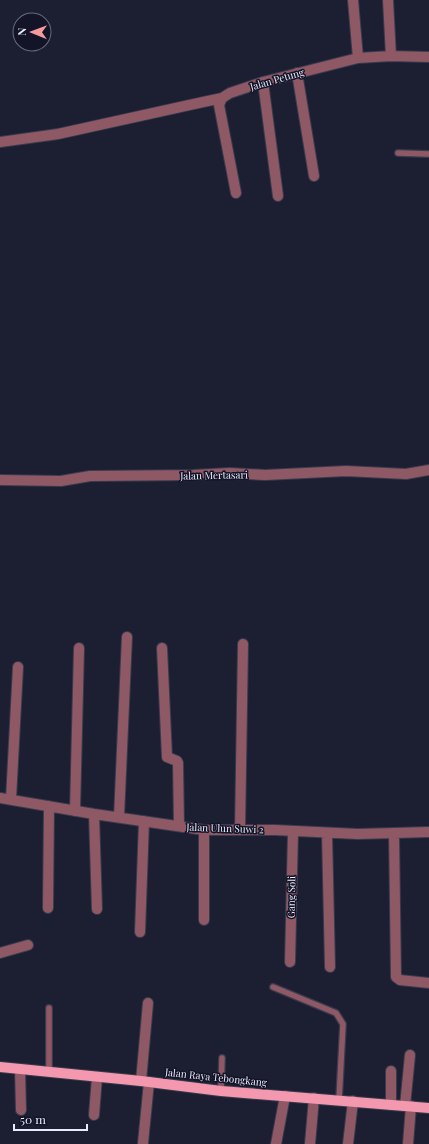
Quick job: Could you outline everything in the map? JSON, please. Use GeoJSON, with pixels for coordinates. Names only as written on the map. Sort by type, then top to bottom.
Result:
{"type":"FeatureCollection","features":[{"type":"Feature","properties":{"kind":"main road","name":"Jalan Raya Tebongkang"},"geometry":{"type":"LineString","coordinates":[[0,1067],[97,1076],[221,1091],[429,1108]]}},
{"type":"Feature","properties":{"kind":"street"},"geometry":{"type":"LineString","coordinates":[[353,0],[358,58]]}},
{"type":"Feature","properties":{"kind":"street"},"geometry":{"type":"LineString","coordinates":[[388,0],[392,56]]}},
{"type":"Feature","properties":{"kind":"street","name":"Jalan Petung"},"geometry":{"type":"LineString","coordinates":[[0,142],[58,134],[222,98],[230,93],[263,82],[358,58],[392,56],[429,57]]}},
{"type":"Feature","properties":{"kind":"street"},"geometry":{"type":"LineString","coordinates":[[297,73],[314,176]]}},
{"type":"Feature","properties":{"kind":"street"},"geometry":{"type":"LineString","coordinates":[[263,82],[278,196]]}},
{"type":"Feature","properties":{"kind":"street"},"geometry":{"type":"LineString","coordinates":[[222,98],[219,105],[236,193]]}},
{"type":"Feature","properties":{"kind":"street","name":"Jalan Mertasari"},"geometry":{"type":"LineString","coordinates":[[0,480],[61,481],[90,476],[193,475],[230,473],[265,475],[346,471],[406,474],[429,470]]}},
{"type":"Feature","properties":{"kind":"street"},"geometry":{"type":"LineString","coordinates":[[119,817],[126,637]]}},
{"type":"Feature","properties":{"kind":"street"},"geometry":{"type":"LineString","coordinates":[[240,830],[243,644]]}},
{"type":"Feature","properties":{"kind":"street"},"geometry":{"type":"LineString","coordinates":[[75,811],[79,648]]}},
{"type":"Feature","properties":{"kind":"street"},"geometry":{"type":"LineString","coordinates":[[162,648],[167,757],[177,761],[178,763],[179,826]]}},
{"type":"Feature","properties":{"kind":"street"},"geometry":{"type":"LineString","coordinates":[[11,799],[18,667]]}},
{"type":"Feature","properties":{"kind":"street","name":"Jalan Ulun Suwi 2"},"geometry":{"type":"LineString","coordinates":[[0,798],[94,814],[204,830],[327,834],[394,834],[429,832]]}},
{"type":"Feature","properties":{"kind":"street"},"geometry":{"type":"LineString","coordinates":[[48,908],[49,806]]}},
{"type":"Feature","properties":{"kind":"street"},"geometry":{"type":"LineString","coordinates":[[94,814],[97,909]]}},
{"type":"Feature","properties":{"kind":"street"},"geometry":{"type":"LineString","coordinates":[[140,932],[144,821]]}},
{"type":"Feature","properties":{"kind":"street"},"geometry":{"type":"LineString","coordinates":[[204,830],[204,920]]}},
{"type":"Feature","properties":{"kind":"street","name":"Gang Soli"},"geometry":{"type":"LineString","coordinates":[[290,962],[293,832]]}},
{"type":"Feature","properties":{"kind":"street"},"geometry":{"type":"LineString","coordinates":[[327,834],[330,967]]}},
{"type":"Feature","properties":{"kind":"street"},"geometry":{"type":"LineString","coordinates":[[394,834],[396,977],[400,980],[429,983]]}},
{"type":"Feature","properties":{"kind":"street"},"geometry":{"type":"LineString","coordinates":[[0,953],[28,946]]}},
{"type":"Feature","properties":{"kind":"street"},"geometry":{"type":"LineString","coordinates":[[143,1143],[148,1003]]}},
{"type":"Feature","properties":{"kind":"street"},"geometry":{"type":"LineString","coordinates":[[408,1144],[410,1054]]}},
{"type":"Feature","properties":{"kind":"street"},"geometry":{"type":"LineString","coordinates":[[20,1069],[21,1110]]}},
{"type":"Feature","properties":{"kind":"street"},"geometry":{"type":"LineString","coordinates":[[391,1071],[391,1105]]}},
{"type":"Feature","properties":{"kind":"street"},"geometry":{"type":"LineString","coordinates":[[94,1115],[97,1076]]}},
{"type":"Feature","properties":{"kind":"street"},"geometry":{"type":"LineString","coordinates":[[276,1144],[285,1096]]}},
{"type":"Feature","properties":{"kind":"street"},"geometry":{"type":"LineString","coordinates":[[310,1144],[314,1098]]}},
{"type":"Feature","properties":{"kind":"street"},"geometry":{"type":"LineString","coordinates":[[348,1144],[353,1101]]}},
{"type":"Feature","properties":{"kind":"lane"},"geometry":{"type":"LineString","coordinates":[[398,153],[429,154]]}},
{"type":"Feature","properties":{"kind":"lane"},"geometry":{"type":"LineString","coordinates":[[273,987],[336,1013],[343,1024],[339,1100]]}},
{"type":"Feature","properties":{"kind":"lane"},"geometry":{"type":"LineString","coordinates":[[49,1008],[49,1072]]}},
{"type":"Feature","properties":{"kind":"lane"},"geometry":{"type":"LineString","coordinates":[[221,1091],[222,1058]]}}]}
